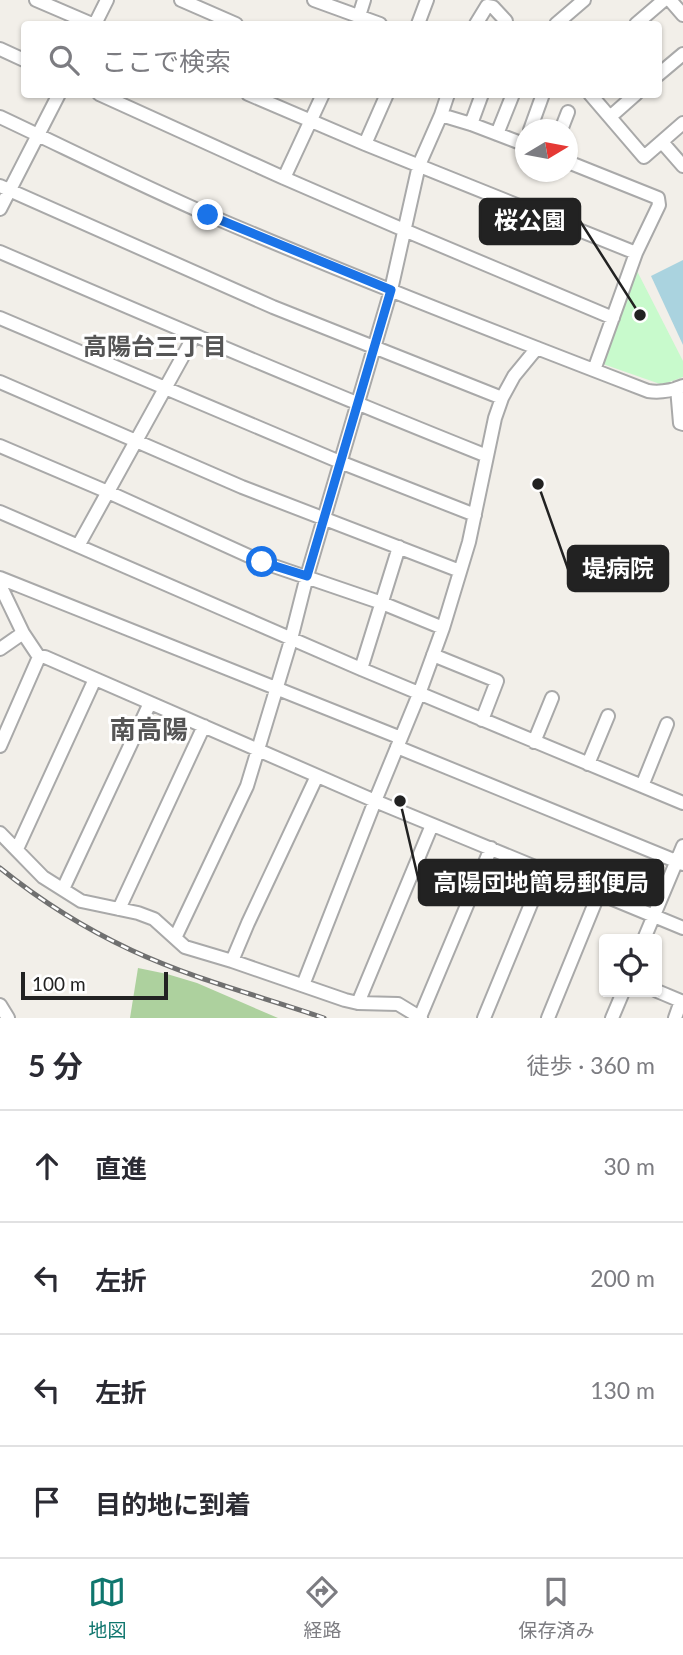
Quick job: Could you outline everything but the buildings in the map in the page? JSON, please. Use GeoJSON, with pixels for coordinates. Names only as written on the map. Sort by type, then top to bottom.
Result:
{"type":"FeatureCollection","features":[{"type":"Feature","properties":{"kind":"street"},"geometry":{"type":"LineString","coordinates":[[36,0],[86,21]]}},
{"type":"Feature","properties":{"kind":"street"},"geometry":{"type":"LineString","coordinates":[[95,21],[107,0]]}},
{"type":"Feature","properties":{"kind":"street"},"geometry":{"type":"LineString","coordinates":[[181,0],[229,21]]}},
{"type":"Feature","properties":{"kind":"street"},"geometry":{"type":"LineString","coordinates":[[314,0],[372,21]]}},
{"type":"Feature","properties":{"kind":"street"},"geometry":{"type":"LineString","coordinates":[[359,16],[364,0]]}},
{"type":"Feature","properties":{"kind":"street"},"geometry":{"type":"LineString","coordinates":[[419,21],[427,0]]}},
{"type":"Feature","properties":{"kind":"street"},"geometry":{"type":"LineString","coordinates":[[560,21],[584,0]]}},
{"type":"Feature","properties":{"kind":"street"},"geometry":{"type":"LineString","coordinates":[[640,21],[664,0]]}},
{"type":"Feature","properties":{"kind":"street"},"geometry":{"type":"LineString","coordinates":[[670,0],[683,15]]}},
{"type":"Feature","properties":{"kind":"street"},"geometry":{"type":"LineString","coordinates":[[478,21],[487,6],[493,6],[506,21]]}},
{"type":"Feature","properties":{"kind":"street"},"geometry":{"type":"LineString","coordinates":[[0,49],[21,59]]}},
{"type":"Feature","properties":{"kind":"street"},"geometry":{"type":"LineString","coordinates":[[662,72],[683,54]]}},
{"type":"Feature","properties":{"kind":"street"},"geometry":{"type":"LineString","coordinates":[[0,209],[5,188],[57,98]]}},
{"type":"Feature","properties":{"kind":"street"},"geometry":{"type":"LineString","coordinates":[[108,98],[284,178],[613,318]]}},
{"type":"Feature","properties":{"kind":"street"},"geometry":{"type":"LineString","coordinates":[[257,98],[636,253]]}},
{"type":"Feature","properties":{"kind":"street"},"geometry":{"type":"LineString","coordinates":[[284,178],[321,98]]}},
{"type":"Feature","properties":{"kind":"street"},"geometry":{"type":"LineString","coordinates":[[365,144],[385,98]]}},
{"type":"Feature","properties":{"kind":"street"},"geometry":{"type":"LineString","coordinates":[[175,938],[247,786],[391,290],[419,165],[447,98]]}},
{"type":"Feature","properties":{"kind":"street"},"geometry":{"type":"LineString","coordinates":[[471,124],[481,98]]}},
{"type":"Feature","properties":{"kind":"street"},"geometry":{"type":"LineString","coordinates":[[497,134],[511,98]]}},
{"type":"Feature","properties":{"kind":"street"},"geometry":{"type":"LineString","coordinates":[[534,119],[542,98]]}},
{"type":"Feature","properties":{"kind":"street"},"geometry":{"type":"LineString","coordinates":[[593,98],[644,157],[683,123]]}},
{"type":"Feature","properties":{"kind":"street"},"geometry":{"type":"LineString","coordinates":[[610,117],[631,98]]}},
{"type":"Feature","properties":{"kind":"street"},"geometry":{"type":"LineString","coordinates":[[565,119],[568,112]]}},
{"type":"Feature","properties":{"kind":"street"},"geometry":{"type":"LineString","coordinates":[[441,115],[515,140]]}},
{"type":"Feature","properties":{"kind":"street"},"geometry":{"type":"LineString","coordinates":[[0,117],[208,215],[537,348],[648,391],[658,393],[680,387],[680,423],[683,424]]}},
{"type":"Feature","properties":{"kind":"street"},"geometry":{"type":"LineString","coordinates":[[662,142],[683,166]]}},
{"type":"Feature","properties":{"kind":"street"},"geometry":{"type":"LineString","coordinates":[[578,166],[658,198],[659,205],[636,253],[594,370]]}},
{"type":"Feature","properties":{"kind":"street"},"geometry":{"type":"LineString","coordinates":[[5,188],[239,292],[502,398]]}},
{"type":"Feature","properties":{"kind":"street"},"geometry":{"type":"LineString","coordinates":[[0,252],[194,336],[487,456]]}},
{"type":"Feature","properties":{"kind":"street"},"geometry":{"type":"LineString","coordinates":[[0,318],[340,462],[475,515]]}},
{"type":"Feature","properties":{"kind":"street"},"geometry":{"type":"LineString","coordinates":[[78,546],[194,336]]}},
{"type":"Feature","properties":{"kind":"street"},"geometry":{"type":"LineString","coordinates":[[303,985],[443,628],[475,515],[495,418],[502,398],[514,376],[537,348]]}},
{"type":"Feature","properties":{"kind":"street"},"geometry":{"type":"LineString","coordinates":[[0,382],[242,487],[460,571]]}},
{"type":"Feature","properties":{"kind":"street"},"geometry":{"type":"LineString","coordinates":[[0,446],[262,562],[382,603],[443,628]]}},
{"type":"Feature","properties":{"kind":"street"},"geometry":{"type":"LineString","coordinates":[[0,512],[419,694],[683,803]]}},
{"type":"Feature","properties":{"kind":"street"},"geometry":{"type":"LineString","coordinates":[[362,669],[399,547]]}},
{"type":"Feature","properties":{"kind":"street"},"geometry":{"type":"LineString","coordinates":[[0,578],[276,688],[680,862]]}},
{"type":"Feature","properties":{"kind":"street"},"geometry":{"type":"LineString","coordinates":[[0,585],[38,657]]}},
{"type":"Feature","properties":{"kind":"street"},"geometry":{"type":"LineString","coordinates":[[0,649],[23,633]]}},
{"type":"Feature","properties":{"kind":"street"},"geometry":{"type":"LineString","coordinates":[[433,655],[497,681],[482,720]]}},
{"type":"Feature","properties":{"kind":"street"},"geometry":{"type":"LineString","coordinates":[[38,657],[45,657],[95,678],[375,801],[683,928]]}},
{"type":"Feature","properties":{"kind":"street"},"geometry":{"type":"LineString","coordinates":[[0,746],[38,657]]}},
{"type":"Feature","properties":{"kind":"street"},"geometry":{"type":"LineString","coordinates":[[17,849],[95,678]]}},
{"type":"Feature","properties":{"kind":"street"},"geometry":{"type":"LineString","coordinates":[[534,742],[552,698]]}},
{"type":"Feature","properties":{"kind":"street"},"geometry":{"type":"LineString","coordinates":[[63,889],[150,703]]}},
{"type":"Feature","properties":{"kind":"street"},"geometry":{"type":"LineString","coordinates":[[588,764],[608,716]]}},
{"type":"Feature","properties":{"kind":"street"},"geometry":{"type":"LineString","coordinates":[[642,786],[667,724]]}},
{"type":"Feature","properties":{"kind":"street"},"geometry":{"type":"LineString","coordinates":[[119,909],[204,726]]}},
{"type":"Feature","properties":{"kind":"street"},"geometry":{"type":"LineString","coordinates":[[232,961],[317,776]]}},
{"type":"Feature","properties":{"kind":"street"},"geometry":{"type":"LineString","coordinates":[[358,1003],[432,825]]}},
{"type":"Feature","properties":{"kind":"street"},"geometry":{"type":"LineString","coordinates":[[0,833],[43,877],[81,901],[154,919],[186,947],[345,1000],[398,1004],[420,1018],[491,848]]}},
{"type":"Feature","properties":{"kind":"street"},"geometry":{"type":"LineString","coordinates":[[647,934],[680,862],[683,846]]}},
{"type":"Feature","properties":{"kind":"street"},"geometry":{"type":"LineString","coordinates":[[484,1018],[545,870]]}},
{"type":"Feature","properties":{"kind":"street"},"geometry":{"type":"LineString","coordinates":[[548,1018],[599,893]]}},
{"type":"Feature","properties":{"kind":"street"},"geometry":{"type":"LineString","coordinates":[[662,993],[682,1002],[675,1018]]}},
{"type":"Feature","properties":{"kind":"street"},"geometry":{"type":"LineString","coordinates":[[612,1018],[621,997]]}},
{"type":"Feature","properties":{"kind":"street"},"geometry":{"type":"LineString","coordinates":[[0,1005],[8,1018]]}},
{"type":"Feature","properties":{"kind":"green space"},"geometry":{"type":"Polygon","coordinates":[[[636,269],[683,361],[683,377],[667,383],[660,384],[603,364],[636,269]]]}},
{"type":"Feature","properties":{"kind":"green space"},"geometry":{"type":"Polygon","coordinates":[[[138,968],[197,983],[278,1018],[130,1018],[138,968]]]}},
{"type":"Feature","properties":{"kind":"water"},"geometry":{"type":"Polygon","coordinates":[[[683,260],[683,345],[651,276],[683,260]]]}},
{"type":"Feature","properties":{"kind":"railway"},"geometry":{"type":"LineString","coordinates":[[0,868],[63,913],[131,950],[202,978],[324,1018]]}},
{"type":"Feature","properties":{"kind":"place","name":"桜公園"},"geometry":{"type":"Point","coordinates":[640,315]}},
{"type":"Feature","properties":{"kind":"place","name":"堤病院"},"geometry":{"type":"Point","coordinates":[538,484]}},
{"type":"Feature","properties":{"kind":"place","name":"高陽団地簡易郵便局"},"geometry":{"type":"Point","coordinates":[400,801]}},
{"type":"Feature","properties":{"kind":"district","name":"高陽台三丁目"},"geometry":{"type":"Point","coordinates":[155,345]}},
{"type":"Feature","properties":{"kind":"district","name":"南高陽"},"geometry":{"type":"Point","coordinates":[149,729]}},
{"type":"Feature","properties":{"kind":"route"},"geometry":{"type":"LineString","coordinates":[[208,215],[391,290],[307,576],[262,562]]}}]}
